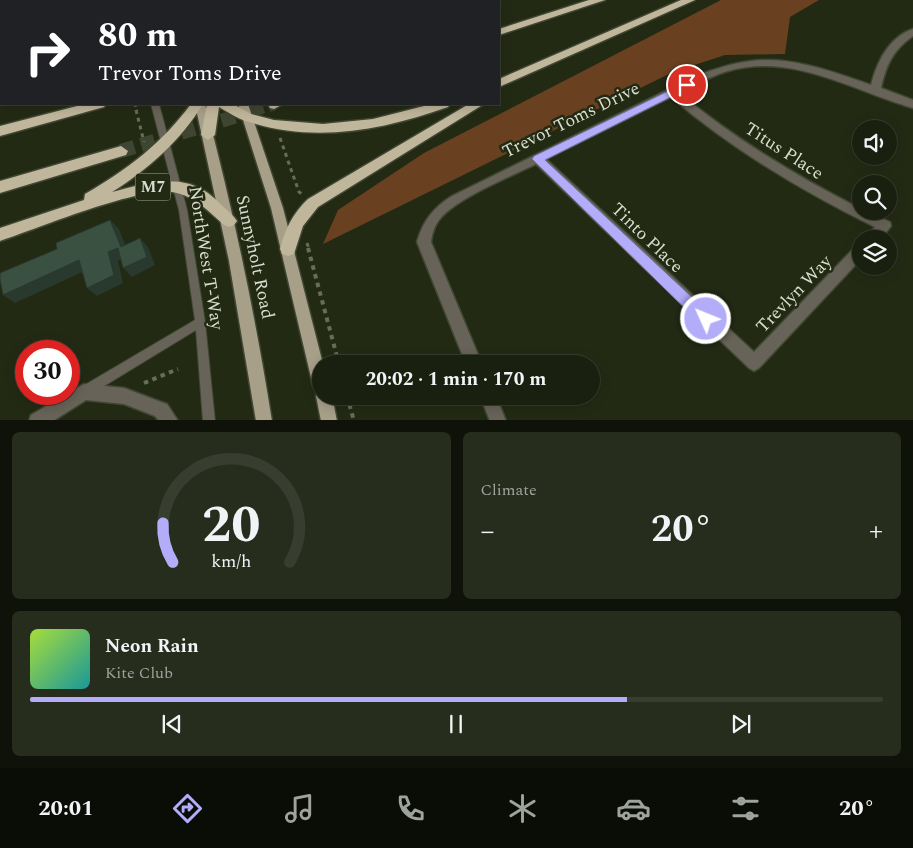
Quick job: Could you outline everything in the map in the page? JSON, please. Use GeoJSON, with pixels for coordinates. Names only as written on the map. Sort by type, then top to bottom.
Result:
{"type":"FeatureCollection","features":[{"type":"Feature","properties":{"kind":"highway"},"geometry":{"type":"LineString","coordinates":[[500,32],[600,0]]}},
{"type":"Feature","properties":{"kind":"highway"},"geometry":{"type":"LineString","coordinates":[[500,83],[690,0]]}},
{"type":"Feature","properties":{"kind":"highway"},"geometry":{"type":"LineString","coordinates":[[500,90],[526,72]]}},
{"type":"Feature","properties":{"kind":"highway"},"geometry":{"type":"LineString","coordinates":[[0,131],[96,105]]}},
{"type":"Feature","properties":{"kind":"highway"},"geometry":{"type":"LineString","coordinates":[[69,210],[138,169],[166,144],[197,105]]}},
{"type":"Feature","properties":{"kind":"highway"},"geometry":{"type":"LineString","coordinates":[[208,135],[213,105]]}},
{"type":"Feature","properties":{"kind":"highway"},"geometry":{"type":"LineString","coordinates":[[225,105],[248,118],[284,126],[335,128],[369,126],[413,116],[441,105]]}},
{"type":"Feature","properties":{"kind":"highway"},"geometry":{"type":"LineString","coordinates":[[288,249],[293,227],[301,214],[313,203],[476,105]]}},
{"type":"Feature","properties":{"kind":"highway"},"geometry":{"type":"LineString","coordinates":[[0,187],[121,151]]}},
{"type":"Feature","properties":{"kind":"highway","name":"M7"},"geometry":{"type":"LineString","coordinates":[[0,235],[69,210],[155,186],[178,187],[201,196],[229,221]]}},
{"type":"Feature","properties":{"kind":"main road","name":"Sunnyholt Road"},"geometry":{"type":"LineString","coordinates":[[198,105],[208,135],[229,221],[253,348],[264,420]]}},
{"type":"Feature","properties":{"kind":"main road","name":"Sunnyholt Road"},"geometry":{"type":"LineString","coordinates":[[243,105],[288,249],[314,355]]}},
{"type":"Feature","properties":{"kind":"main road"},"geometry":{"type":"LineString","coordinates":[[326,405],[329,420]]}},
{"type":"Feature","properties":{"kind":"street"},"geometry":{"type":"LineString","coordinates":[[876,90],[881,65],[890,49],[913,32]]}},
{"type":"Feature","properties":{"kind":"street","name":"Trevor Toms Drive"},"geometry":{"type":"LineString","coordinates":[[470,355],[424,242],[428,225],[438,210],[456,199],[702,77],[732,66],[782,64],[876,90],[913,104]]}},
{"type":"Feature","properties":{"kind":"street","name":"Titus Place"},"geometry":{"type":"LineString","coordinates":[[672,92],[695,113],[791,179],[885,226],[881,230]]}},
{"type":"Feature","properties":{"kind":"street","name":"Tinto Place"},"geometry":{"type":"LineString","coordinates":[[538,159],[754,363]]}},
{"type":"Feature","properties":{"kind":"street","name":"Trevlyn Way"},"geometry":{"type":"LineString","coordinates":[[754,363],[852,260]]}},
{"type":"Feature","properties":{"kind":"street"},"geometry":{"type":"LineString","coordinates":[[37,420],[84,392],[124,396],[161,410],[170,420]]}},
{"type":"Feature","properties":{"kind":"street"},"geometry":{"type":"LineString","coordinates":[[492,405],[498,420]]}},
{"type":"Feature","properties":{"kind":"lane","name":"NorthWest T-Way"},"geometry":{"type":"LineString","coordinates":[[155,105],[178,187],[200,322],[209,420]]}},
{"type":"Feature","properties":{"kind":"lane"},"geometry":{"type":"LineString","coordinates":[[84,392],[200,322]]}},
{"type":"Feature","properties":{"kind":"path"},"geometry":{"type":"LineString","coordinates":[[134,105],[146,149]]}},
{"type":"Feature","properties":{"kind":"path"},"geometry":{"type":"LineString","coordinates":[[279,136],[298,192],[305,197]]}},
{"type":"Feature","properties":{"kind":"path"},"geometry":{"type":"LineString","coordinates":[[305,236],[337,355]]}},
{"type":"Feature","properties":{"kind":"path"},"geometry":{"type":"LineString","coordinates":[[144,383],[178,369]]}},
{"type":"Feature","properties":{"kind":"path"},"geometry":{"type":"LineString","coordinates":[[350,405],[354,420]]}},
{"type":"Feature","properties":{"kind":"shaded area"},"geometry":{"type":"Polygon","coordinates":[[[721,0],[819,0],[790,17],[785,54],[725,55],[673,72],[323,244],[338,210],[424,153],[721,0]]]}},
{"type":"Feature","properties":{"kind":"building"},"geometry":{"type":"Polygon","coordinates":[[[110,220],[121,247],[140,238],[147,257],[123,268],[118,248],[108,252],[114,275],[87,288],[79,260],[3,295],[0,273],[57,249],[56,243],[110,220]]]}},
{"type":"Feature","properties":{"kind":"tunnel"},"geometry":{"type":"LineString","coordinates":[[253,111],[274,105]]}},
{"type":"Feature","properties":{"kind":"tunnel"},"geometry":{"type":"LineString","coordinates":[[121,151],[257,110]]}},
{"type":"Feature","properties":{"kind":"route"},"geometry":{"type":"LineString","coordinates":[[687,85],[538,159],[706,319]]}}]}
